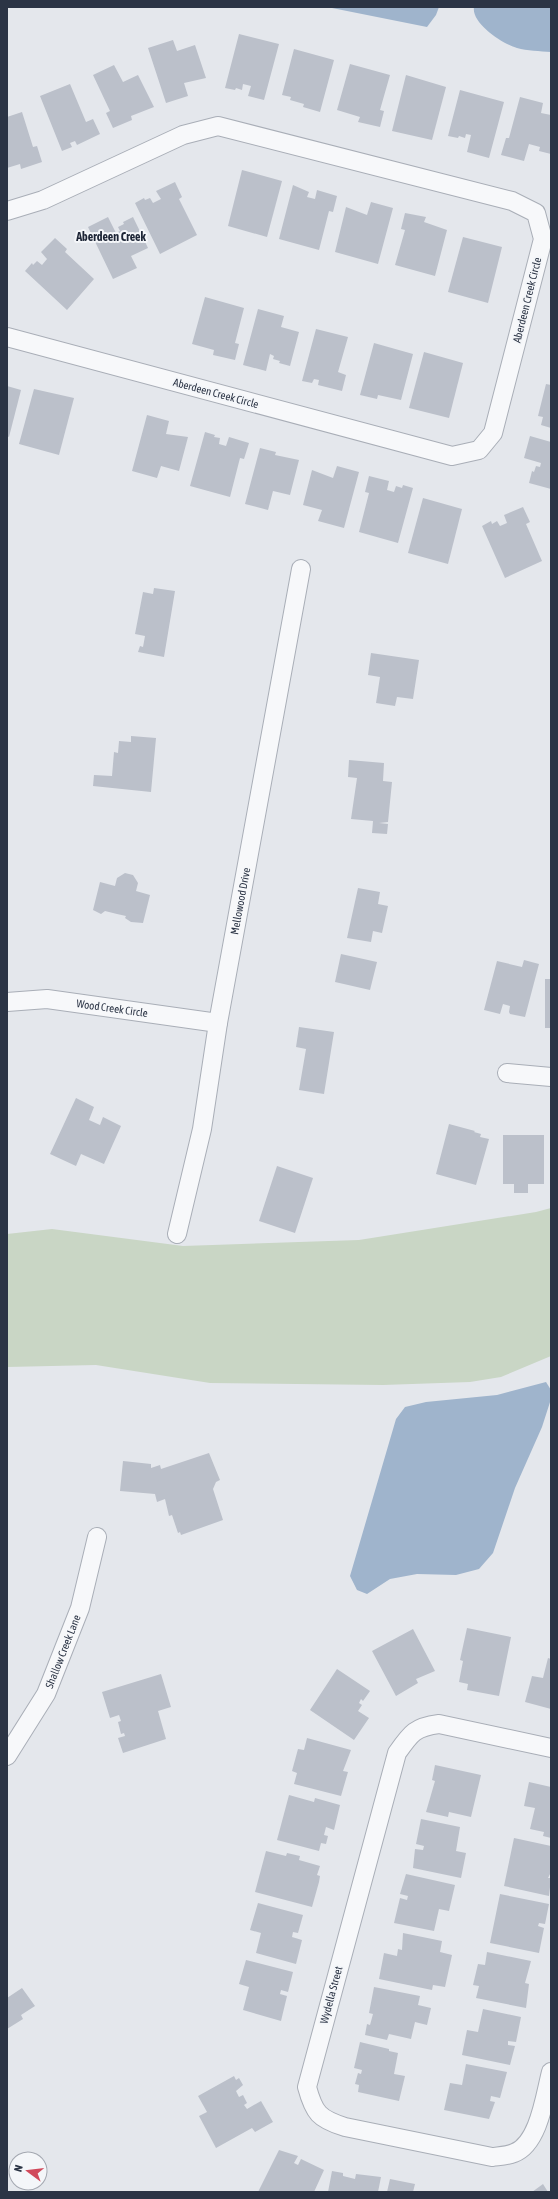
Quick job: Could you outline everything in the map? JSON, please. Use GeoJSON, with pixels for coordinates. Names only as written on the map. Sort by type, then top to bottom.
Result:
{"type":"FeatureCollection","features":[{"type":"Feature","properties":{"kind":"street","name":"Aberdeen Creek Circle"},"geometry":{"type":"LineString","coordinates":[[7,211],[43,200],[183,135],[218,126],[512,201],[536,213],[543,239],[493,433],[479,450],[452,456],[7,337]]}},
{"type":"Feature","properties":{"kind":"street","name":"Mellowood Drive"},"geometry":{"type":"LineString","coordinates":[[177,1234],[202,1129],[218,1023],[301,568]]}},
{"type":"Feature","properties":{"kind":"street","name":"Wood Creek Circle"},"geometry":{"type":"LineString","coordinates":[[7,1002],[47,999],[218,1023]]}},
{"type":"Feature","properties":{"kind":"street"},"geometry":{"type":"LineString","coordinates":[[507,1073],[551,1077]]}},
{"type":"Feature","properties":{"kind":"street","name":"Shallow Creek Lane"},"geometry":{"type":"LineString","coordinates":[[7,1756],[46,1694],[80,1608],[97,1537]]}},
{"type":"Feature","properties":{"kind":"street","name":"Wydella Street"},"geometry":{"type":"LineString","coordinates":[[551,1748],[439,1724],[423,1726],[411,1733],[397,1753],[307,2087],[312,2104],[325,2120],[345,2128],[492,2157],[515,2153],[530,2140],[538,2120],[551,2072]]}},
{"type":"Feature","properties":{"kind":"green space"},"geometry":{"type":"Polygon","coordinates":[[[551,1208],[551,1356],[501,1377],[470,1382],[383,1385],[210,1383],[96,1365],[7,1367],[7,1234],[52,1229],[183,1246],[359,1240],[536,1212],[551,1208]]]}},
{"type":"Feature","properties":{"kind":"water"},"geometry":{"type":"Polygon","coordinates":[[[327,7],[439,7],[436,15],[427,27],[327,7]]]}},
{"type":"Feature","properties":{"kind":"water"},"geometry":{"type":"Polygon","coordinates":[[[474,7],[551,7],[551,52],[521,49],[504,42],[489,32],[477,20],[474,13],[474,7]]]}},
{"type":"Feature","properties":{"kind":"water"},"geometry":{"type":"Polygon","coordinates":[[[546,1382],[551,1390],[551,1399],[542,1427],[515,1488],[493,1553],[479,1569],[456,1575],[417,1574],[390,1579],[367,1594],[357,1590],[350,1576],[396,1419],[405,1407],[426,1402],[497,1395],[546,1382]]]}},
{"type":"Feature","properties":{"kind":"building"},"geometry":{"type":"Polygon","coordinates":[[[239,34],[279,44],[264,100],[248,96],[251,86],[243,84],[242,90],[236,88],[235,90],[225,88],[239,34]]]}},
{"type":"Feature","properties":{"kind":"building"},"geometry":{"type":"Polygon","coordinates":[[[173,40],[177,51],[195,45],[206,78],[184,83],[188,96],[166,103],[148,48],[173,40]]]}},
{"type":"Feature","properties":{"kind":"building"},"geometry":{"type":"Polygon","coordinates":[[[294,49],[334,60],[320,112],[303,107],[304,104],[290,100],[291,97],[282,95],[294,49]]]}},
{"type":"Feature","properties":{"kind":"building"},"geometry":{"type":"Polygon","coordinates":[[[350,64],[390,75],[380,110],[384,111],[380,127],[358,122],[360,117],[337,110],[350,64]]]}},
{"type":"Feature","properties":{"kind":"building"},"geometry":{"type":"Polygon","coordinates":[[[114,65],[123,82],[138,75],[154,107],[131,116],[132,120],[113,128],[106,113],[110,111],[93,75],[114,65]]]}},
{"type":"Feature","properties":{"kind":"building"},"geometry":{"type":"Polygon","coordinates":[[[406,75],[446,87],[432,140],[392,131],[406,75]]]}},
{"type":"Feature","properties":{"kind":"building"},"geometry":{"type":"Polygon","coordinates":[[[70,84],[86,122],[93,119],[100,134],[77,145],[75,141],[70,143],[72,147],[62,151],[40,96],[70,84]]]}},
{"type":"Feature","properties":{"kind":"building"},"geometry":{"type":"Polygon","coordinates":[[[460,90],[504,102],[489,158],[467,152],[471,135],[466,134],[465,138],[459,136],[458,138],[448,136],[460,90]]]}},
{"type":"Feature","properties":{"kind":"building"},"geometry":{"type":"Polygon","coordinates":[[[520,97],[543,103],[541,113],[551,115],[551,154],[539,151],[540,147],[529,144],[524,161],[501,155],[506,138],[509,138],[520,97]]]}},
{"type":"Feature","properties":{"kind":"building"},"geometry":{"type":"Polygon","coordinates":[[[22,112],[33,147],[37,146],[42,162],[21,169],[20,164],[7,168],[7,117],[22,112]]]}},
{"type":"Feature","properties":{"kind":"building"},"geometry":{"type":"Polygon","coordinates":[[[242,170],[282,181],[267,237],[228,226],[242,170]]]}},
{"type":"Feature","properties":{"kind":"building"},"geometry":{"type":"Polygon","coordinates":[[[175,182],[182,197],[179,199],[197,235],[160,254],[135,203],[144,198],[145,200],[150,198],[153,203],[161,199],[156,191],[175,182]]]}},
{"type":"Feature","properties":{"kind":"building"},"geometry":{"type":"Polygon","coordinates":[[[293,185],[309,192],[307,197],[315,199],[317,190],[337,196],[333,212],[329,211],[319,250],[279,239],[293,185]]]}},
{"type":"Feature","properties":{"kind":"building"},"geometry":{"type":"Polygon","coordinates":[[[371,202],[393,208],[378,264],[335,252],[346,207],[367,215],[371,202]]]}},
{"type":"Feature","properties":{"kind":"building"},"geometry":{"type":"Polygon","coordinates":[[[405,213],[426,217],[424,222],[447,230],[435,276],[395,265],[405,230],[401,229],[405,213]]]}},
{"type":"Feature","properties":{"kind":"building"},"geometry":{"type":"Polygon","coordinates":[[[108,217],[116,233],[120,231],[118,227],[124,224],[123,222],[133,217],[148,248],[131,256],[137,268],[113,279],[88,227],[108,217]]]}},
{"type":"Feature","properties":{"kind":"building"},"geometry":{"type":"Polygon","coordinates":[[[463,237],[502,247],[488,303],[448,292],[463,237]]]}},
{"type":"Feature","properties":{"kind":"building"},"geometry":{"type":"Polygon","coordinates":[[[55,238],[67,249],[65,252],[94,279],[67,310],[25,271],[32,263],[33,265],[37,261],[42,265],[47,259],[41,252],[55,238]]]}},
{"type":"Feature","properties":{"kind":"building"},"geometry":{"type":"Polygon","coordinates":[[[205,297],[244,308],[235,343],[239,344],[235,360],[213,355],[214,350],[192,344],[205,297]]]}},
{"type":"Feature","properties":{"kind":"building"},"geometry":{"type":"Polygon","coordinates":[[[258,309],[284,316],[281,327],[299,332],[290,366],[279,363],[280,361],[273,359],[274,356],[270,354],[266,371],[243,365],[258,309]]]}},
{"type":"Feature","properties":{"kind":"building"},"geometry":{"type":"Polygon","coordinates":[[[316,329],[348,337],[338,372],[346,375],[342,391],[318,385],[319,380],[314,379],[312,383],[302,381],[316,329]]]}},
{"type":"Feature","properties":{"kind":"building"},"geometry":{"type":"Polygon","coordinates":[[[374,343],[413,354],[401,400],[378,395],[377,399],[360,395],[374,343]]]}},
{"type":"Feature","properties":{"kind":"building"},"geometry":{"type":"Polygon","coordinates":[[[424,352],[463,363],[449,418],[409,408],[424,352]]]}},
{"type":"Feature","properties":{"kind":"building"},"geometry":{"type":"Polygon","coordinates":[[[546,384],[551,385],[551,428],[541,425],[543,417],[538,416],[546,384]]]}},
{"type":"Feature","properties":{"kind":"building"},"geometry":{"type":"Polygon","coordinates":[[[7,386],[21,390],[9,437],[7,436],[7,386]]]}},
{"type":"Feature","properties":{"kind":"building"},"geometry":{"type":"Polygon","coordinates":[[[34,389],[74,398],[59,455],[19,444],[34,389]]]}},
{"type":"Feature","properties":{"kind":"building"},"geometry":{"type":"Polygon","coordinates":[[[147,415],[169,421],[166,434],[188,437],[179,471],[161,466],[157,478],[132,471],[147,415]]]}},
{"type":"Feature","properties":{"kind":"building"},"geometry":{"type":"Polygon","coordinates":[[[205,432],[215,435],[214,437],[220,438],[219,444],[226,446],[229,437],[249,443],[244,459],[240,458],[230,497],[190,486],[205,432]]]}},
{"type":"Feature","properties":{"kind":"building"},"geometry":{"type":"Polygon","coordinates":[[[530,436],[551,442],[551,489],[529,483],[532,471],[534,472],[536,466],[540,467],[541,463],[524,458],[530,436]]]}},
{"type":"Feature","properties":{"kind":"building"},"geometry":{"type":"Polygon","coordinates":[[[260,448],[276,452],[275,455],[299,460],[290,495],[273,491],[268,510],[245,504],[260,448]]]}},
{"type":"Feature","properties":{"kind":"building"},"geometry":{"type":"Polygon","coordinates":[[[337,466],[359,472],[344,528],[318,521],[322,510],[303,505],[312,470],[333,478],[337,466]]]}},
{"type":"Feature","properties":{"kind":"building"},"geometry":{"type":"Polygon","coordinates":[[[369,476],[389,481],[387,490],[394,492],[396,486],[402,488],[403,485],[413,488],[398,543],[359,532],[369,493],[365,492],[369,476]]]}},
{"type":"Feature","properties":{"kind":"building"},"geometry":{"type":"Polygon","coordinates":[[[423,498],[462,509],[448,564],[408,553],[423,498]]]}},
{"type":"Feature","properties":{"kind":"building"},"geometry":{"type":"Polygon","coordinates":[[[523,507],[530,522],[526,524],[542,561],[505,578],[482,526],[491,521],[492,524],[497,521],[500,526],[507,523],[504,515],[523,507]]]}},
{"type":"Feature","properties":{"kind":"building"},"geometry":{"type":"Polygon","coordinates":[[[154,588],[175,591],[164,657],[138,652],[140,646],[143,647],[145,636],[135,634],[143,592],[153,594],[154,588]]]}},
{"type":"Feature","properties":{"kind":"building"},"geometry":{"type":"Polygon","coordinates":[[[371,653],[419,660],[413,699],[397,697],[395,706],[376,703],[380,677],[368,675],[371,653]]]}},
{"type":"Feature","properties":{"kind":"building"},"geometry":{"type":"Polygon","coordinates":[[[131,736],[156,738],[151,792],[93,786],[94,775],[112,776],[114,752],[118,753],[119,741],[131,742],[131,736]]]}},
{"type":"Feature","properties":{"kind":"building"},"geometry":{"type":"Polygon","coordinates":[[[349,760],[384,763],[383,781],[392,782],[388,822],[379,823],[388,824],[387,834],[372,833],[373,821],[351,819],[357,778],[348,777],[349,760]]]}},
{"type":"Feature","properties":{"kind":"building"},"geometry":{"type":"Polygon","coordinates":[[[125,873],[133,875],[138,883],[136,891],[150,895],[143,923],[131,922],[125,918],[126,916],[105,911],[101,914],[93,910],[100,882],[115,886],[117,878],[125,873]]]}},
{"type":"Feature","properties":{"kind":"building"},"geometry":{"type":"Polygon","coordinates":[[[358,888],[380,892],[378,904],[388,906],[382,933],[373,931],[371,942],[347,938],[358,888]]]}},
{"type":"Feature","properties":{"kind":"building"},"geometry":{"type":"Polygon","coordinates":[[[341,954],[377,962],[370,990],[335,982],[341,954]]]}},
{"type":"Feature","properties":{"kind":"building"},"geometry":{"type":"Polygon","coordinates":[[[524,960],[539,964],[525,1017],[510,1014],[510,1006],[503,1004],[500,1014],[484,1010],[497,961],[522,967],[524,960]]]}},
{"type":"Feature","properties":{"kind":"building"},"geometry":{"type":"Polygon","coordinates":[[[545,979],[551,979],[551,1028],[545,1028],[545,979]]]}},
{"type":"Feature","properties":{"kind":"building"},"geometry":{"type":"Polygon","coordinates":[[[299,1027],[334,1032],[324,1094],[299,1090],[306,1049],[296,1047],[299,1027]]]}},
{"type":"Feature","properties":{"kind":"building"},"geometry":{"type":"Polygon","coordinates":[[[76,1098],[94,1107],[89,1120],[100,1125],[103,1117],[121,1126],[104,1164],[81,1154],[76,1166],[50,1154],[76,1098]]]}},
{"type":"Feature","properties":{"kind":"building"},"geometry":{"type":"Polygon","coordinates":[[[449,1124],[475,1131],[474,1132],[481,1134],[480,1137],[489,1139],[476,1185],[436,1174],[449,1124]]]}},
{"type":"Feature","properties":{"kind":"building"},"geometry":{"type":"Polygon","coordinates":[[[503,1135],[544,1135],[544,1184],[528,1184],[528,1193],[514,1193],[514,1184],[503,1184],[503,1135]]]}},
{"type":"Feature","properties":{"kind":"building"},"geometry":{"type":"Polygon","coordinates":[[[277,1166],[313,1178],[295,1233],[259,1221],[277,1166]]]}},
{"type":"Feature","properties":{"kind":"building"},"geometry":{"type":"Polygon","coordinates":[[[209,1453],[220,1480],[216,1482],[213,1489],[223,1520],[181,1535],[180,1532],[178,1533],[172,1515],[169,1516],[165,1499],[157,1502],[155,1494],[120,1491],[123,1461],[151,1464],[151,1468],[160,1465],[161,1469],[209,1453]]]}},
{"type":"Feature","properties":{"kind":"building"},"geometry":{"type":"Polygon","coordinates":[[[467,1628],[511,1637],[499,1696],[467,1690],[468,1684],[459,1682],[463,1661],[460,1660],[467,1628]]]}},
{"type":"Feature","properties":{"kind":"building"},"geometry":{"type":"Polygon","coordinates":[[[413,1629],[435,1671],[416,1679],[418,1683],[396,1696],[372,1651],[413,1629]]]}},
{"type":"Feature","properties":{"kind":"building"},"geometry":{"type":"Polygon","coordinates":[[[548,1658],[551,1659],[551,1709],[525,1702],[532,1676],[543,1678],[548,1658]]]}},
{"type":"Feature","properties":{"kind":"building"},"geometry":{"type":"Polygon","coordinates":[[[337,1669],[370,1691],[363,1701],[361,1699],[359,1703],[362,1705],[358,1711],[369,1718],[354,1740],[310,1710],[337,1669]]]}},
{"type":"Feature","properties":{"kind":"building"},"geometry":{"type":"Polygon","coordinates":[[[161,1674],[171,1707],[158,1711],[166,1739],[123,1753],[118,1738],[125,1736],[124,1733],[121,1734],[118,1722],[121,1721],[119,1715],[110,1718],[102,1692],[161,1674]]]}},
{"type":"Feature","properties":{"kind":"building"},"geometry":{"type":"Polygon","coordinates":[[[307,1738],[351,1750],[343,1771],[348,1772],[341,1796],[294,1784],[297,1773],[292,1771],[298,1749],[304,1750],[307,1738]]]}},
{"type":"Feature","properties":{"kind":"building"},"geometry":{"type":"Polygon","coordinates":[[[435,1765],[481,1775],[471,1817],[449,1812],[448,1817],[426,1812],[435,1781],[432,1780],[435,1765]]]}},
{"type":"Feature","properties":{"kind":"building"},"geometry":{"type":"Polygon","coordinates":[[[529,1782],[551,1787],[551,1838],[543,1836],[544,1832],[530,1829],[535,1808],[524,1806],[529,1782]]]}},
{"type":"Feature","properties":{"kind":"building"},"geometry":{"type":"Polygon","coordinates":[[[289,1795],[314,1802],[315,1798],[340,1805],[334,1830],[326,1827],[324,1835],[328,1836],[326,1844],[321,1843],[319,1851],[277,1840],[289,1795]]]}},
{"type":"Feature","properties":{"kind":"building"},"geometry":{"type":"Polygon","coordinates":[[[421,1819],[460,1827],[456,1851],[466,1853],[461,1878],[413,1868],[415,1849],[423,1850],[424,1846],[416,1844],[421,1819]]]}},
{"type":"Feature","properties":{"kind":"building"},"geometry":{"type":"Polygon","coordinates":[[[514,1838],[551,1846],[551,1872],[548,1878],[551,1878],[549,1896],[504,1886],[514,1838]]]}},
{"type":"Feature","properties":{"kind":"building"},"geometry":{"type":"Polygon","coordinates":[[[266,1851],[286,1856],[287,1853],[300,1856],[299,1860],[320,1866],[317,1875],[320,1876],[319,1882],[312,1907],[255,1892],[266,1851]]]}},
{"type":"Feature","properties":{"kind":"building"},"geometry":{"type":"Polygon","coordinates":[[[406,1874],[455,1885],[449,1911],[439,1909],[434,1931],[394,1923],[400,1898],[407,1900],[408,1896],[400,1894],[406,1874]]]}},
{"type":"Feature","properties":{"kind":"building"},"geometry":{"type":"Polygon","coordinates":[[[500,1894],[549,1904],[545,1924],[539,1923],[538,1926],[544,1928],[539,1953],[490,1943],[500,1894]]]}},
{"type":"Feature","properties":{"kind":"building"},"geometry":{"type":"Polygon","coordinates":[[[258,1903],[303,1915],[298,1933],[293,1932],[292,1937],[302,1940],[296,1964],[256,1953],[261,1933],[250,1930],[258,1903]]]}},
{"type":"Feature","properties":{"kind":"building"},"geometry":{"type":"Polygon","coordinates":[[[403,1933],[442,1941],[440,1952],[452,1955],[445,1987],[433,1985],[432,1990],[379,1979],[384,1953],[397,1956],[398,1949],[402,1950],[403,1933]]]}},
{"type":"Feature","properties":{"kind":"building"},"geometry":{"type":"Polygon","coordinates":[[[487,1952],[531,1961],[525,1983],[529,1984],[526,2008],[476,1998],[479,1986],[473,1985],[478,1964],[485,1965],[487,1952]]]}},
{"type":"Feature","properties":{"kind":"building"},"geometry":{"type":"Polygon","coordinates":[[[246,1960],[293,1972],[288,1992],[281,1990],[280,1994],[287,1996],[281,2021],[243,2010],[249,1987],[239,1984],[246,1960]]]}},
{"type":"Feature","properties":{"kind":"building"},"geometry":{"type":"Polygon","coordinates":[[[374,1987],[420,1996],[418,2005],[431,2008],[427,2025],[415,2022],[411,2039],[389,2034],[387,2040],[365,2035],[367,2024],[370,2025],[373,2014],[369,2013],[374,1987]]]}},
{"type":"Feature","properties":{"kind":"building"},"geometry":{"type":"Polygon","coordinates":[[[22,1988],[35,2006],[21,2015],[23,2019],[7,2029],[7,1998],[22,1988]]]}},
{"type":"Feature","properties":{"kind":"building"},"geometry":{"type":"Polygon","coordinates":[[[483,2009],[521,2017],[516,2042],[508,2041],[508,2045],[515,2046],[510,2065],[462,2055],[467,2030],[478,2032],[483,2009]]]}},
{"type":"Feature","properties":{"kind":"building"},"geometry":{"type":"Polygon","coordinates":[[[360,2042],[389,2049],[389,2051],[398,2053],[394,2074],[405,2076],[399,2101],[358,2092],[359,2085],[355,2084],[358,2073],[361,2074],[362,2070],[354,2068],[360,2042]]]}},
{"type":"Feature","properties":{"kind":"building"},"geometry":{"type":"Polygon","coordinates":[[[466,2064],[507,2072],[500,2098],[491,2096],[490,2101],[495,2102],[489,2119],[444,2110],[450,2083],[462,2085],[466,2064]]]}},
{"type":"Feature","properties":{"kind":"building"},"geometry":{"type":"Polygon","coordinates":[[[234,2076],[236,2080],[239,2078],[243,2085],[236,2091],[239,2097],[243,2095],[247,2103],[244,2105],[247,2109],[261,2101],[273,2122],[255,2132],[252,2128],[216,2148],[199,2116],[207,2112],[198,2096],[234,2076]]]}},
{"type":"Feature","properties":{"kind":"building"},"geometry":{"type":"Polygon","coordinates":[[[279,2150],[298,2156],[294,2163],[298,2165],[301,2159],[324,2170],[314,2192],[258,2192],[279,2150]]]}},
{"type":"Feature","properties":{"kind":"building"},"geometry":{"type":"Polygon","coordinates":[[[332,2171],[343,2173],[343,2176],[355,2179],[356,2174],[381,2177],[378,2192],[328,2192],[332,2171]]]}},
{"type":"Feature","properties":{"kind":"building"},"geometry":{"type":"Polygon","coordinates":[[[390,2179],[415,2184],[413,2192],[387,2192],[390,2179]]]}},
{"type":"Feature","properties":{"kind":"building"},"geometry":{"type":"Polygon","coordinates":[[[543,2184],[548,2192],[532,2192],[543,2184]]]}},
{"type":"Feature","properties":{"kind":"district","name":"Aberdeen Creek"},"geometry":{"type":"Point","coordinates":[111,237]}}]}
